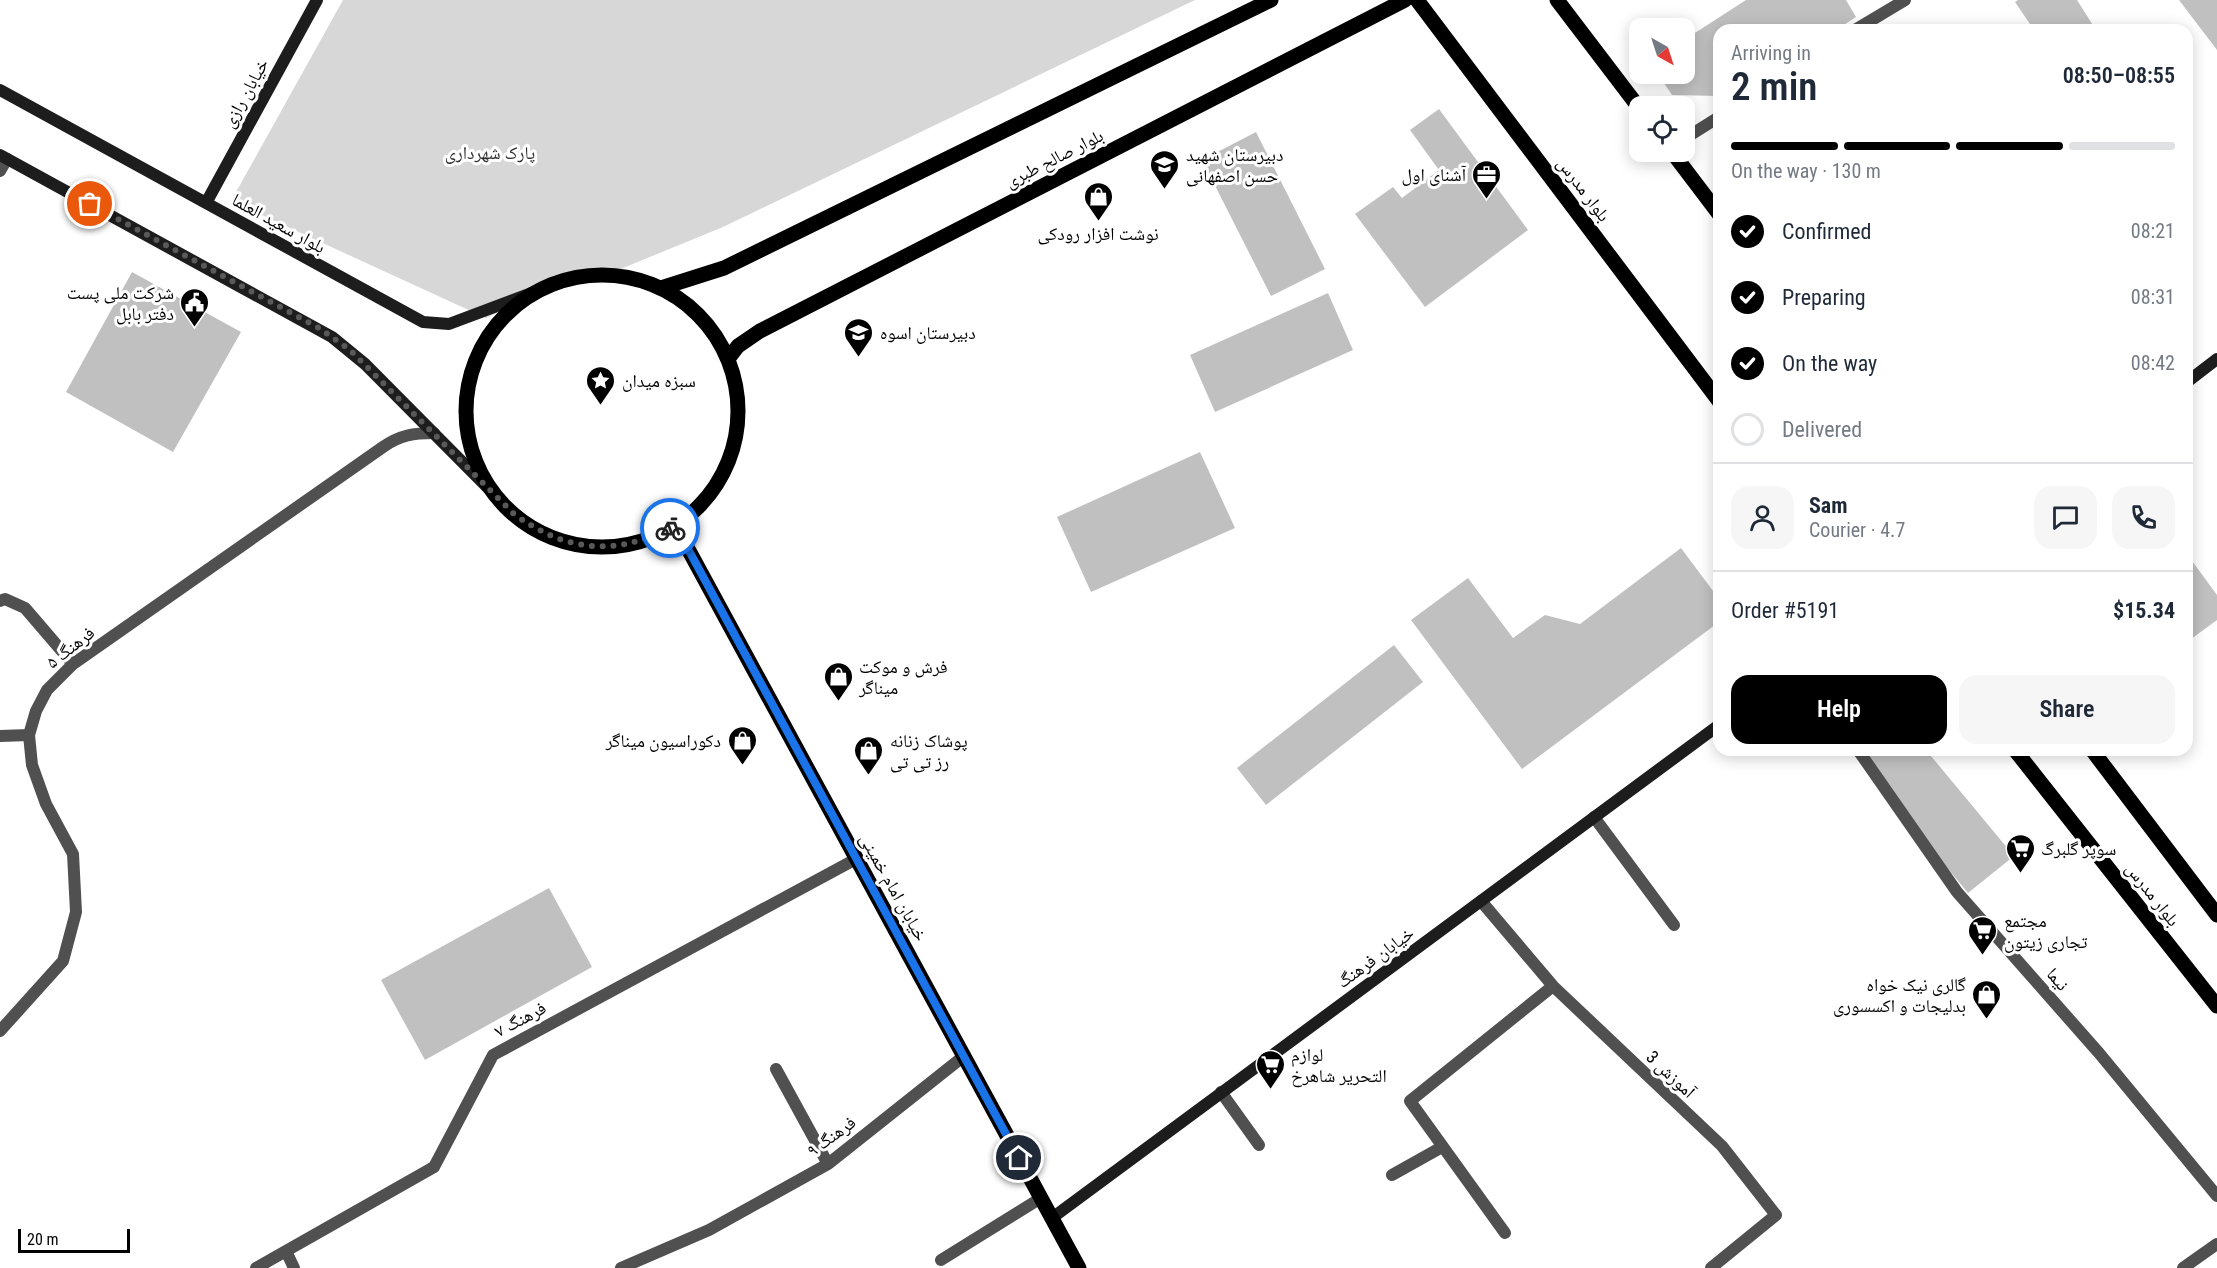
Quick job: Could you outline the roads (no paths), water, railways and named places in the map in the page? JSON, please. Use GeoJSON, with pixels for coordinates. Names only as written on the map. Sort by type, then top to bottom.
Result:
{"type":"FeatureCollection","features":[{"type":"Feature","properties":{"kind":"main road","name":"خیابان رازی"},"geometry":{"type":"LineString","coordinates":[[206,203],[317,0]]}},
{"type":"Feature","properties":{"kind":"main road"},"geometry":{"type":"LineString","coordinates":[[661,288],[724,268],[1271,0]]}},
{"type":"Feature","properties":{"kind":"main road","name":"بلوار صالح طبری"},"geometry":{"type":"LineString","coordinates":[[728,359],[738,346],[759,332],[1405,0]]}},
{"type":"Feature","properties":{"kind":"main road","name":"بلوار مدرس"},"geometry":{"type":"LineString","coordinates":[[1417,0],[1713,393]]}},
{"type":"Feature","properties":{"kind":"main road"},"geometry":{"type":"LineString","coordinates":[[1557,0],[1630,96]]}},
{"type":"Feature","properties":{"kind":"main road","name":"بلوار سعید العلما"},"geometry":{"type":"LineString","coordinates":[[0,90],[423,322],[449,324],[550,286]]}},
{"type":"Feature","properties":{"kind":"main road"},"geometry":{"type":"LineString","coordinates":[[4,157],[319,328],[350,350],[434,433],[497,497],[514,514],[534,529],[556,539],[580,545],[605,547],[630,544],[653,537],[675,525],[695,510],[725,471],[738,423],[738,399],[734,375],[712,331],[696,312],[661,288],[631,278],[606,276],[578,277],[550,286],[524,300],[505,316],[478,357],[470,380],[467,405],[467,430],[473,454],[483,477],[497,497]]}},
{"type":"Feature","properties":{"kind":"main road"},"geometry":{"type":"LineString","coordinates":[[1680,162],[1713,206]]}},
{"type":"Feature","properties":{"kind":"main road"},"geometry":{"type":"LineString","coordinates":[[2193,377],[2217,359]]}},
{"type":"Feature","properties":{"kind":"main road","name":"خیابان امام خمینی"},"geometry":{"type":"LineString","coordinates":[[675,525],[1079,1268]]}},
{"type":"Feature","properties":{"kind":"main road","name":"خیابان فرهنگ"},"geometry":{"type":"LineString","coordinates":[[1052,1218],[1713,729]]}},
{"type":"Feature","properties":{"kind":"main road","name":"بلوار مدرس"},"geometry":{"type":"LineString","coordinates":[[2020,756],[2217,1006]]}},
{"type":"Feature","properties":{"kind":"main road","name":"بلوار مدرس"},"geometry":{"type":"LineString","coordinates":[[2097,756],[2217,915]]}},
{"type":"Feature","properties":{"kind":"street"},"geometry":{"type":"LineString","coordinates":[[1865,24],[1905,0]]}},
{"type":"Feature","properties":{"kind":"street"},"geometry":{"type":"LineString","coordinates":[[1695,132],[1713,121]]}},
{"type":"Feature","properties":{"kind":"street"},"geometry":{"type":"LineString","coordinates":[[0,171],[4,157]]}},
{"type":"Feature","properties":{"kind":"street","name":"فرهنگ ۵"},"geometry":{"type":"LineString","coordinates":[[0,1030],[63,961],[76,912],[73,854],[46,804],[32,765],[29,735],[36,711],[46,690],[73,664],[388,443],[404,435],[434,433]]}},
{"type":"Feature","properties":{"kind":"street"},"geometry":{"type":"LineString","coordinates":[[0,601],[5,599],[25,608],[73,664]]}},
{"type":"Feature","properties":{"kind":"street"},"geometry":{"type":"LineString","coordinates":[[0,736],[29,735]]}},
{"type":"Feature","properties":{"kind":"street","name":"نیما"},"geometry":{"type":"LineString","coordinates":[[1862,756],[1957,892],[2099,1053],[2217,1196]]}},
{"type":"Feature","properties":{"kind":"street"},"geometry":{"type":"LineString","coordinates":[[1594,817],[1674,925]]}},
{"type":"Feature","properties":{"kind":"street","name":"فرهنگ ۷"},"geometry":{"type":"LineString","coordinates":[[256,1268],[434,1167],[493,1055],[856,858]]}},
{"type":"Feature","properties":{"kind":"street","name":"آموزش 3"},"geometry":{"type":"LineString","coordinates":[[1481,901],[1553,986],[1722,1146],[1776,1215],[1711,1268]]}},
{"type":"Feature","properties":{"kind":"street"},"geometry":{"type":"LineString","coordinates":[[1505,1233],[1410,1101],[1553,986]]}},
{"type":"Feature","properties":{"kind":"street","name":"فرهنگ ۹"},"geometry":{"type":"LineString","coordinates":[[621,1268],[709,1230],[828,1164],[964,1056]]}},
{"type":"Feature","properties":{"kind":"street"},"geometry":{"type":"LineString","coordinates":[[776,1069],[828,1164]]}},
{"type":"Feature","properties":{"kind":"street"},"geometry":{"type":"LineString","coordinates":[[1221,1092],[1259,1145]]}},
{"type":"Feature","properties":{"kind":"street"},"geometry":{"type":"LineString","coordinates":[[1392,1175],[1442,1147]]}},
{"type":"Feature","properties":{"kind":"street"},"geometry":{"type":"LineString","coordinates":[[941,1260],[1041,1198]]}},
{"type":"Feature","properties":{"kind":"street"},"geometry":{"type":"LineString","coordinates":[[2183,1268],[2217,1244]]}},
{"type":"Feature","properties":{"kind":"street"},"geometry":{"type":"LineString","coordinates":[[286,1251],[294,1268]]}},
{"type":"Feature","properties":{"kind":"place","name":"دبیرستان شهید حسن اصفهانی"},"geometry":{"type":"Point","coordinates":[1165,190]}},
{"type":"Feature","properties":{"kind":"place","name":"آشنای اول"},"geometry":{"type":"Point","coordinates":[1487,200]}},
{"type":"Feature","properties":{"kind":"place","name":"نوشت افزار رودکی"},"geometry":{"type":"Point","coordinates":[1098,222]}},
{"type":"Feature","properties":{"kind":"place","name":"شرکت ملی پست دفتر بابل"},"geometry":{"type":"Point","coordinates":[195,328]}},
{"type":"Feature","properties":{"kind":"place","name":"دبیرستان اسوه"},"geometry":{"type":"Point","coordinates":[859,358]}},
{"type":"Feature","properties":{"kind":"place","name":"سبزه میدان"},"geometry":{"type":"Point","coordinates":[601,406]}},
{"type":"Feature","properties":{"kind":"place","name":"فرش و موکت میناگر"},"geometry":{"type":"Point","coordinates":[838,702]}},
{"type":"Feature","properties":{"kind":"place","name":"دکوراسیون میناگر"},"geometry":{"type":"Point","coordinates":[742,766]}},
{"type":"Feature","properties":{"kind":"place","name":"پوشاک زنانه رز تی تی"},"geometry":{"type":"Point","coordinates":[869,776]}},
{"type":"Feature","properties":{"kind":"place","name":"سوپر گلبرگ"},"geometry":{"type":"Point","coordinates":[2020,874]}},
{"type":"Feature","properties":{"kind":"place","name":"مجتمع تجاری زیتون"},"geometry":{"type":"Point","coordinates":[1983,956]}},
{"type":"Feature","properties":{"kind":"place","name":"گالری نیک خواه بدلیجات و اکسسوری"},"geometry":{"type":"Point","coordinates":[1987,1020]}},
{"type":"Feature","properties":{"kind":"place","name":"لوازم التحریر شاهرخ"},"geometry":{"type":"Point","coordinates":[1270,1090]}},
{"type":"Feature","properties":{"kind":"park label","name":"پارک شهرداری"},"geometry":{"type":"Point","coordinates":[490,152]}}]}
